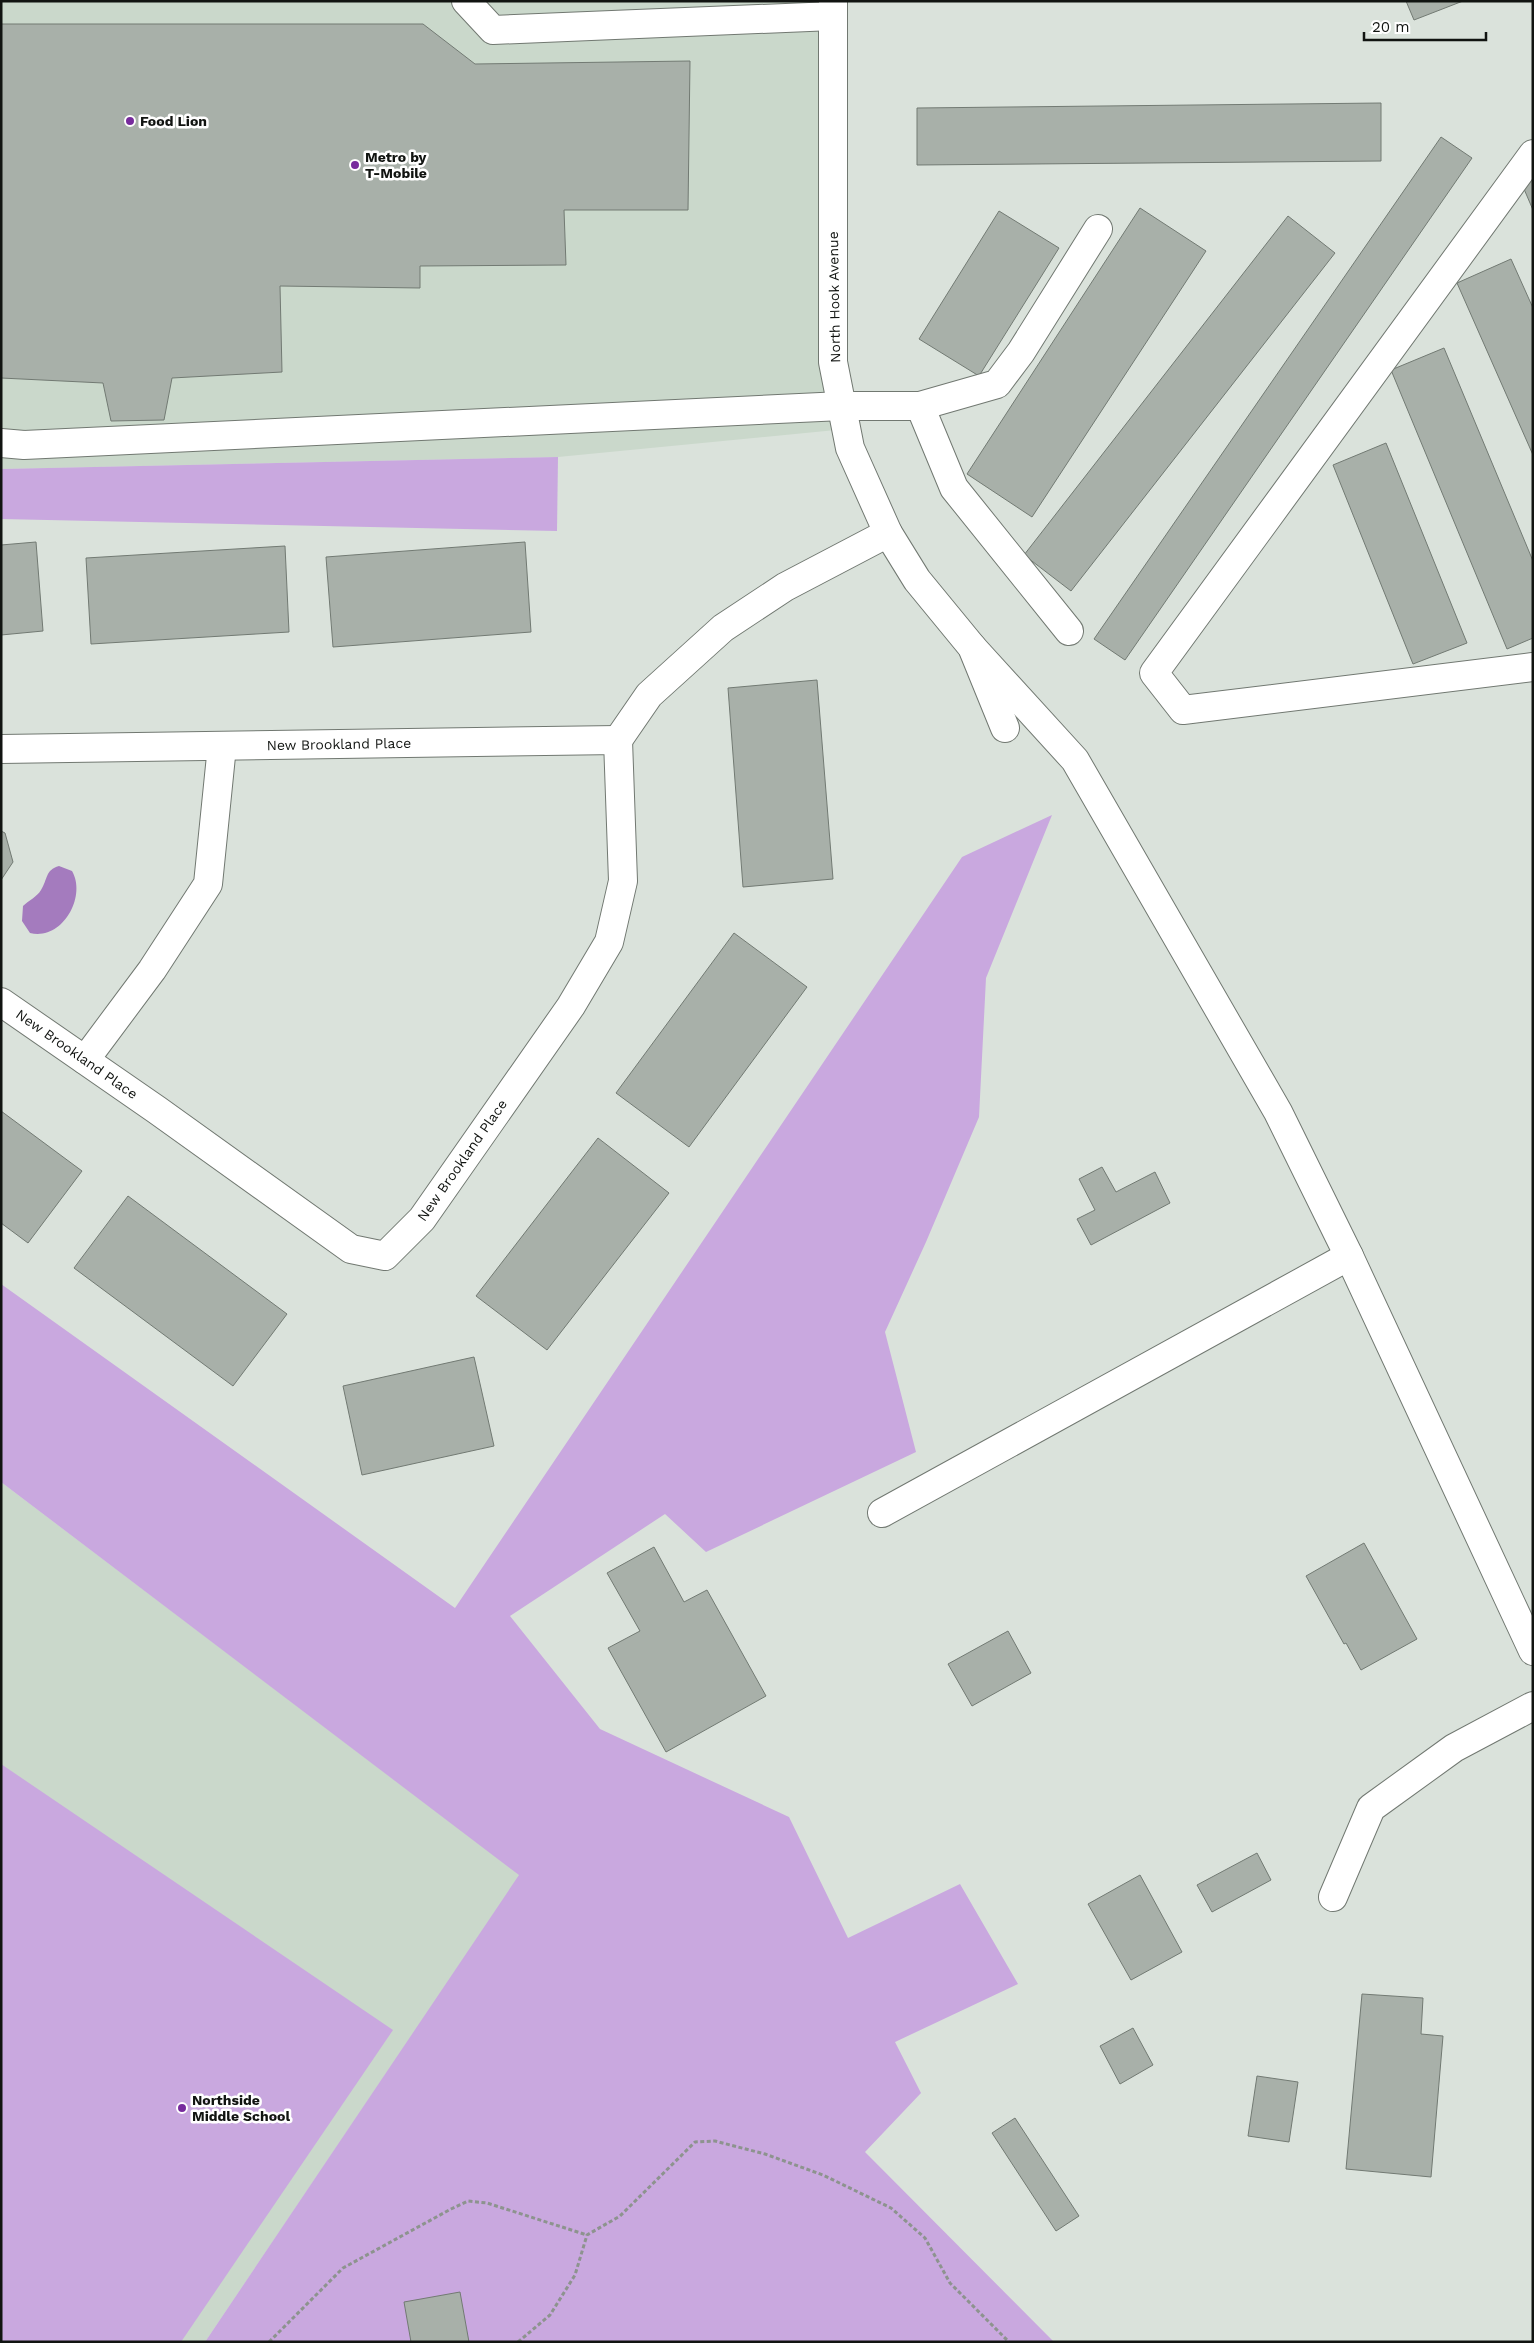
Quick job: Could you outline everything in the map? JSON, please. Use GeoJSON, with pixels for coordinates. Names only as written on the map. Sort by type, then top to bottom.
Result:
{"type":"FeatureCollection","features":[{"type":"Feature","properties":{"kind":"street"},"geometry":{"type":"LineString","coordinates":[[466,1],[494,30],[833,9]]}},
{"type":"Feature","properties":{"kind":"street","name":"North Hook Avenue"},"geometry":{"type":"LineString","coordinates":[[833,9],[833,362],[850,448],[888,533],[917,580],[972,647],[1004,728]]}},
{"type":"Feature","properties":{"kind":"street"},"geometry":{"type":"LineString","coordinates":[[1533,154],[1154,673],[1183,710],[1533,667]]}},
{"type":"Feature","properties":{"kind":"street"},"geometry":{"type":"LineString","coordinates":[[1,443],[24,445],[842,406],[920,406],[997,384],[1021,352],[1098,229]]}},
{"type":"Feature","properties":{"kind":"street"},"geometry":{"type":"LineString","coordinates":[[920,406],[954,488],[1069,631]]}},
{"type":"Feature","properties":{"kind":"street"},"geometry":{"type":"LineString","coordinates":[[618,740],[649,695],[723,628],[785,587],[888,533]]}},
{"type":"Feature","properties":{"kind":"street"},"geometry":{"type":"LineString","coordinates":[[972,647],[1075,760],[1278,1112],[1349,1256],[1533,1651]]}},
{"type":"Feature","properties":{"kind":"street","name":"New Brookland Place"},"geometry":{"type":"LineString","coordinates":[[1,749],[618,740],[623,882],[609,942],[571,1006],[422,1219],[385,1256],[351,1249],[1,1002]]}},
{"type":"Feature","properties":{"kind":"street"},"geometry":{"type":"LineString","coordinates":[[84,1060],[152,970],[208,884],[222,746]]}},
{"type":"Feature","properties":{"kind":"street"},"geometry":{"type":"LineString","coordinates":[[882,1513],[1349,1256]]}},
{"type":"Feature","properties":{"kind":"street"},"geometry":{"type":"LineString","coordinates":[[1333,1897],[1371,1808],[1454,1748],[1533,1706]]}},
{"type":"Feature","properties":{"kind":"path"},"geometry":{"type":"LineString","coordinates":[[518,2342],[550,2315],[575,2275],[587,2235],[620,2216],[696,2142],[714,2142],[765,2154],[823,2175],[891,2208],[925,2238],[950,2283],[1009,2342]]}},
{"type":"Feature","properties":{"kind":"path"},"geometry":{"type":"LineString","coordinates":[[269,2342],[343,2268],[468,2201],[487,2203],[587,2235]]}},
{"type":"Feature","properties":{"kind":"shaded area"},"geometry":{"type":"Polygon","coordinates":[[[1,1],[833,1],[846,429],[558,457],[1,469],[1,1]]]}},
{"type":"Feature","properties":{"kind":"shaded area"},"geometry":{"type":"Polygon","coordinates":[[[558,457],[557,531],[1,519],[1,469],[558,457]]]}},
{"type":"Feature","properties":{"kind":"shaded area"},"geometry":{"type":"Polygon","coordinates":[[[1052,815],[986,978],[979,1117],[926,1242],[885,1332],[916,1452],[706,1552],[665,1514],[510,1616],[600,1729],[789,1817],[848,1938],[960,1884],[1018,1984],[895,2042],[921,2093],[865,2152],[1054,2342],[205,2342],[519,1875],[1,1482],[1,1284],[455,1608],[962,857],[1052,815]]]}},
{"type":"Feature","properties":{"kind":"shaded area"},"geometry":{"type":"Polygon","coordinates":[[[59,866],[72,871],[76,881],[74,904],[69,915],[52,930],[42,934],[30,933],[22,921],[23,906],[39,892],[51,870],[59,866]]]}},
{"type":"Feature","properties":{"kind":"shaded area","name":"Northside Middle School"},"geometry":{"type":"Polygon","coordinates":[[[1,1482],[520,1875],[205,2342],[1,2342],[1,1482]]]}},
{"type":"Feature","properties":{"kind":"shaded area"},"geometry":{"type":"Polygon","coordinates":[[[1,1764],[393,2030],[181,2342],[1,2342],[1,1764]]]}},
{"type":"Feature","properties":{"kind":"building"},"geometry":{"type":"Polygon","coordinates":[[[1406,1],[1463,1],[1414,20],[1406,1]]]}},
{"type":"Feature","properties":{"kind":"building"},"geometry":{"type":"Polygon","coordinates":[[[1,24],[423,24],[475,64],[690,61],[688,210],[564,210],[566,265],[420,266],[420,288],[280,286],[282,372],[172,378],[164,420],[111,421],[103,383],[1,378],[1,24]]]}},
{"type":"Feature","properties":{"kind":"building"},"geometry":{"type":"Polygon","coordinates":[[[1381,103],[1381,161],[917,165],[917,108],[1381,103]]]}},
{"type":"Feature","properties":{"kind":"building"},"geometry":{"type":"Polygon","coordinates":[[[1441,137],[1472,158],[1125,660],[1094,639],[1441,137]]]}},
{"type":"Feature","properties":{"kind":"building"},"geometry":{"type":"Polygon","coordinates":[[[1533,177],[1533,210],[1521,182],[1533,177]]]}},
{"type":"Feature","properties":{"kind":"building"},"geometry":{"type":"Polygon","coordinates":[[[1140,208],[1206,251],[1032,517],[967,474],[1140,208]]]}},
{"type":"Feature","properties":{"kind":"building"},"geometry":{"type":"Polygon","coordinates":[[[999,211],[1059,248],[979,376],[919,339],[999,211]]]}},
{"type":"Feature","properties":{"kind":"building"},"geometry":{"type":"Polygon","coordinates":[[[1288,216],[1335,253],[1071,591],[1024,555],[1288,216]]]}},
{"type":"Feature","properties":{"kind":"building"},"geometry":{"type":"Polygon","coordinates":[[[1511,259],[1533,308],[1533,455],[1457,283],[1511,259]]]}},
{"type":"Feature","properties":{"kind":"building"},"geometry":{"type":"Polygon","coordinates":[[[1444,348],[1533,561],[1533,638],[1507,649],[1391,370],[1444,348]]]}},
{"type":"Feature","properties":{"kind":"building"},"geometry":{"type":"Polygon","coordinates":[[[1386,443],[1467,643],[1413,664],[1333,465],[1386,443]]]}},
{"type":"Feature","properties":{"kind":"building"},"geometry":{"type":"Polygon","coordinates":[[[36,542],[43,631],[1,635],[1,545],[36,542]]]}},
{"type":"Feature","properties":{"kind":"building"},"geometry":{"type":"Polygon","coordinates":[[[525,542],[531,632],[333,647],[326,557],[525,542]]]}},
{"type":"Feature","properties":{"kind":"building"},"geometry":{"type":"Polygon","coordinates":[[[285,546],[289,632],[91,644],[86,558],[285,546]]]}},
{"type":"Feature","properties":{"kind":"building"},"geometry":{"type":"Polygon","coordinates":[[[817,680],[833,879],[743,887],[728,688],[817,680]]]}},
{"type":"Feature","properties":{"kind":"building"},"geometry":{"type":"Polygon","coordinates":[[[1,831],[5,833],[13,862],[1,880],[1,831]]]}},
{"type":"Feature","properties":{"kind":"building"},"geometry":{"type":"Polygon","coordinates":[[[734,933],[807,987],[689,1147],[616,1093],[734,933]]]}},
{"type":"Feature","properties":{"kind":"building"},"geometry":{"type":"Polygon","coordinates":[[[1,1111],[82,1171],[28,1243],[1,1223],[1,1111]]]}},
{"type":"Feature","properties":{"kind":"building"},"geometry":{"type":"Polygon","coordinates":[[[598,1138],[669,1193],[547,1350],[476,1296],[598,1138]]]}},
{"type":"Feature","properties":{"kind":"building"},"geometry":{"type":"Polygon","coordinates":[[[1102,1167],[1116,1192],[1155,1172],[1170,1203],[1091,1245],[1077,1219],[1095,1210],[1079,1179],[1102,1167]]]}},
{"type":"Feature","properties":{"kind":"building"},"geometry":{"type":"Polygon","coordinates":[[[128,1196],[287,1314],[233,1386],[74,1268],[128,1196]]]}},
{"type":"Feature","properties":{"kind":"building"},"geometry":{"type":"Polygon","coordinates":[[[474,1357],[494,1446],[362,1475],[343,1386],[474,1357]]]}},
{"type":"Feature","properties":{"kind":"building"},"geometry":{"type":"Polygon","coordinates":[[[1364,1543],[1417,1639],[1361,1670],[1346,1643],[1344,1644],[1306,1576],[1364,1543]]]}},
{"type":"Feature","properties":{"kind":"building"},"geometry":{"type":"Polygon","coordinates":[[[654,1547],[684,1602],[707,1590],[766,1696],[666,1752],[608,1648],[640,1631],[607,1573],[654,1547]]]}},
{"type":"Feature","properties":{"kind":"building"},"geometry":{"type":"Polygon","coordinates":[[[1008,1631],[1031,1673],[972,1706],[948,1664],[1008,1631]]]}},
{"type":"Feature","properties":{"kind":"building"},"geometry":{"type":"Polygon","coordinates":[[[1257,1853],[1271,1880],[1212,1912],[1197,1885],[1257,1853]]]}},
{"type":"Feature","properties":{"kind":"building"},"geometry":{"type":"Polygon","coordinates":[[[1140,1875],[1182,1952],[1131,1980],[1088,1904],[1140,1875]]]}},
{"type":"Feature","properties":{"kind":"building"},"geometry":{"type":"Polygon","coordinates":[[[1362,1994],[1423,1998],[1421,2034],[1443,2036],[1431,2177],[1346,2169],[1362,1994]]]}},
{"type":"Feature","properties":{"kind":"building"},"geometry":{"type":"Polygon","coordinates":[[[1133,2028],[1153,2065],[1120,2084],[1100,2046],[1133,2028]]]}},
{"type":"Feature","properties":{"kind":"building"},"geometry":{"type":"Polygon","coordinates":[[[1257,2076],[1298,2082],[1289,2142],[1248,2136],[1257,2076]]]}},
{"type":"Feature","properties":{"kind":"building"},"geometry":{"type":"Polygon","coordinates":[[[1015,2118],[1079,2216],[1056,2231],[992,2133],[1015,2118]]]}},
{"type":"Feature","properties":{"kind":"building"},"geometry":{"type":"Polygon","coordinates":[[[460,2292],[469,2342],[411,2342],[404,2302],[460,2292]]]}},
{"type":"Feature","properties":{"kind":"place","name":"Food Lion"},"geometry":{"type":"Point","coordinates":[130,121]}},
{"type":"Feature","properties":{"kind":"place","name":"Metro by T-Mobile"},"geometry":{"type":"Point","coordinates":[355,165]}},
{"type":"Feature","properties":{"kind":"place","name":"Northside Middle School"},"geometry":{"type":"Point","coordinates":[182,2108]}}]}
